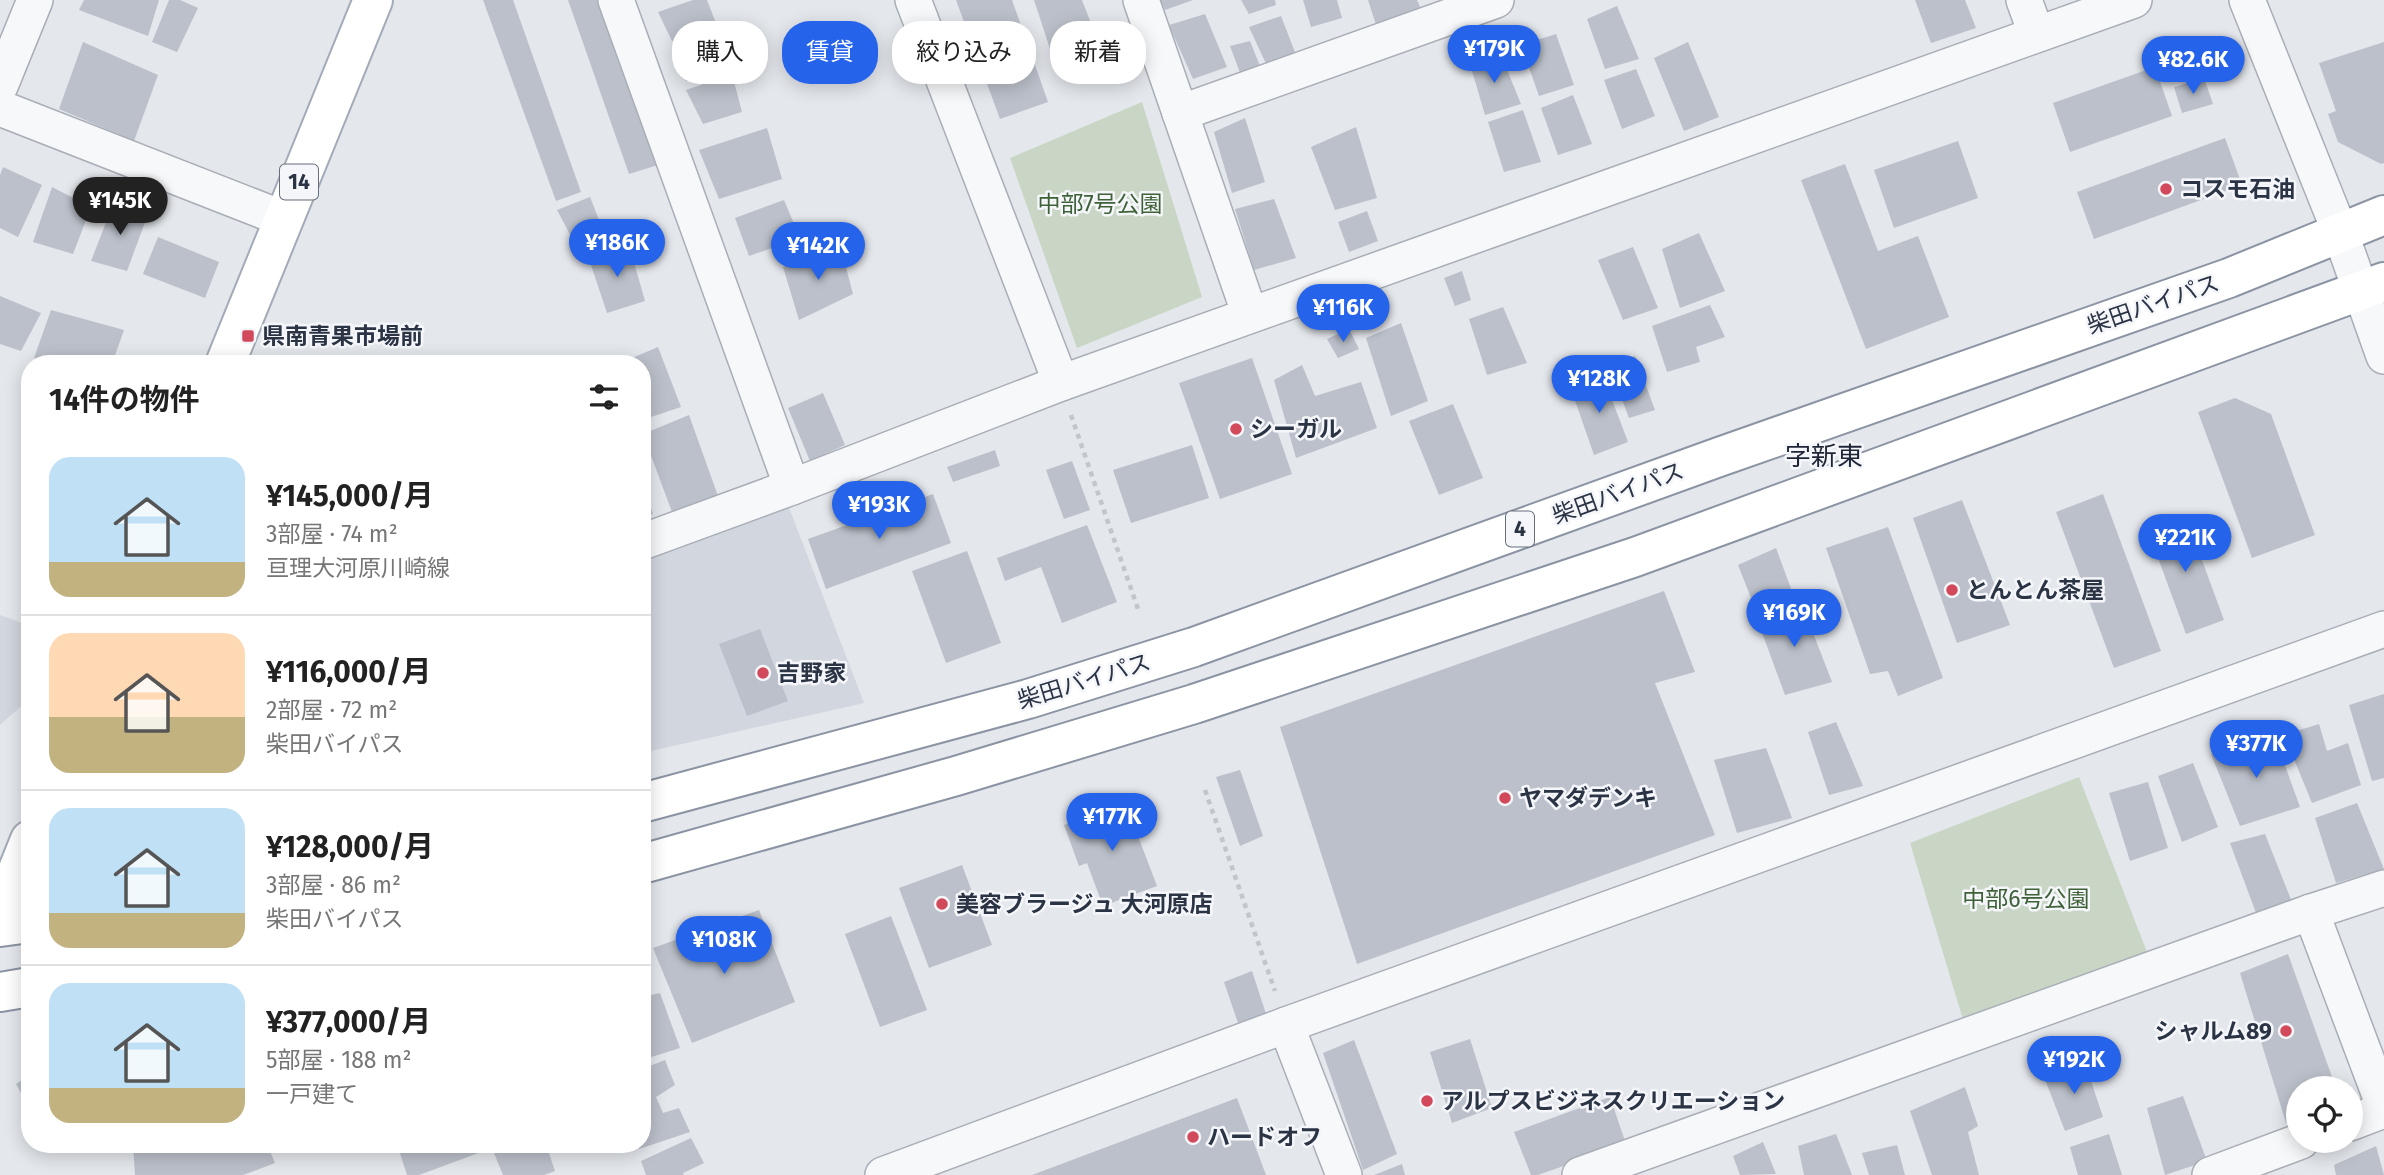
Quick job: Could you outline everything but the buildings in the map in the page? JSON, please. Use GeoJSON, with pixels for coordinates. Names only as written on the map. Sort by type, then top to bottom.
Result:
{"type":"FeatureCollection","features":[{"type":"Feature","properties":{"kind":"main road","name":"14"},"geometry":{"type":"LineString","coordinates":[[229,355],[373,0]]}},
{"type":"Feature","properties":{"kind":"main road","name":"柴田バイパス"},"geometry":{"type":"LineString","coordinates":[[651,801],[1028,699],[1194,648],[1732,452],[2229,278],[2384,215]]}},
{"type":"Feature","properties":{"kind":"main road"},"geometry":{"type":"LineString","coordinates":[[651,861],[956,776],[1233,691],[1634,556],[2372,286]]}},
{"type":"Feature","properties":{"kind":"main road"},"geometry":{"type":"LineString","coordinates":[[0,914],[21,862]]}},
{"type":"Feature","properties":{"kind":"main road"},"geometry":{"type":"LineString","coordinates":[[0,927],[21,924]]}},
{"type":"Feature","properties":{"kind":"main road"},"geometry":{"type":"LineString","coordinates":[[0,992],[21,988]]}},
{"type":"Feature","properties":{"kind":"street"},"geometry":{"type":"LineString","coordinates":[[0,86],[35,0]]}},
{"type":"Feature","properties":{"kind":"street"},"geometry":{"type":"LineString","coordinates":[[616,0],[792,487]]}},
{"type":"Feature","properties":{"kind":"street"},"geometry":{"type":"LineString","coordinates":[[913,0],[1060,383]]}},
{"type":"Feature","properties":{"kind":"street"},"geometry":{"type":"LineString","coordinates":[[1141,0],[1250,315]]}},
{"type":"Feature","properties":{"kind":"street"},"geometry":{"type":"LineString","coordinates":[[1180,113],[1496,0]]}},
{"type":"Feature","properties":{"kind":"street"},"geometry":{"type":"LineString","coordinates":[[2024,0],[2036,33]]}},
{"type":"Feature","properties":{"kind":"street"},"geometry":{"type":"LineString","coordinates":[[651,539],[1060,383],[2134,0]]}},
{"type":"Feature","properties":{"kind":"street"},"geometry":{"type":"LineString","coordinates":[[2247,0],[2340,232],[2372,286],[2384,356]]}},
{"type":"Feature","properties":{"kind":"street"},"geometry":{"type":"LineString","coordinates":[[0,108],[284,219]]}},
{"type":"Feature","properties":{"kind":"street"},"geometry":{"type":"LineString","coordinates":[[883,1175],[1286,1025],[2384,629]]}},
{"type":"Feature","properties":{"kind":"street"},"geometry":{"type":"LineString","coordinates":[[1580,1175],[1615,1169],[2311,912],[2384,888]]}},
{"type":"Feature","properties":{"kind":"street"},"geometry":{"type":"LineString","coordinates":[[2311,912],[2384,1108],[2363,1117]]}},
{"type":"Feature","properties":{"kind":"street"},"geometry":{"type":"LineString","coordinates":[[1286,1025],[1344,1175]]}},
{"type":"Feature","properties":{"kind":"street"},"geometry":{"type":"LineString","coordinates":[[2210,1175],[2286,1147]]}},
{"type":"Feature","properties":{"kind":"path"},"geometry":{"type":"LineString","coordinates":[[1060,383],[1138,609]]}},
{"type":"Feature","properties":{"kind":"path"},"geometry":{"type":"LineString","coordinates":[[1205,790],[1286,1025]]}},
{"type":"Feature","properties":{"kind":"shaded area"},"geometry":{"type":"Polygon","coordinates":[[[788,505],[864,703],[651,751],[651,555],[788,505]]]}},
{"type":"Feature","properties":{"kind":"shaded area"},"geometry":{"type":"Polygon","coordinates":[[[0,615],[21,623],[21,706],[0,725],[0,615]]]}},
{"type":"Feature","properties":{"kind":"green space","name":"中部7号公園"},"geometry":{"type":"Polygon","coordinates":[[[1142,102],[1202,297],[1077,348],[1010,158],[1142,102]]]}},
{"type":"Feature","properties":{"kind":"green space","name":"中部6号公園"},"geometry":{"type":"Polygon","coordinates":[[[2079,777],[2147,952],[1964,1023],[1910,843],[2079,777]]]}},
{"type":"Feature","properties":{"kind":"place","name":"コスモ石油"},"geometry":{"type":"Point","coordinates":[2166,189]}},
{"type":"Feature","properties":{"kind":"place","name":"県南青果市場前"},"geometry":{"type":"Point","coordinates":[248,336]}},
{"type":"Feature","properties":{"kind":"place","name":"シーガル"},"geometry":{"type":"Point","coordinates":[1236,429]}},
{"type":"Feature","properties":{"kind":"place","name":"とんとん茶屋"},"geometry":{"type":"Point","coordinates":[1952,590]}},
{"type":"Feature","properties":{"kind":"place","name":"吉野家"},"geometry":{"type":"Point","coordinates":[763,673]}},
{"type":"Feature","properties":{"kind":"place","name":"ヤマダデンキ"},"geometry":{"type":"Point","coordinates":[1505,798]}},
{"type":"Feature","properties":{"kind":"place","name":"美容ブラージュ 大河原店"},"geometry":{"type":"Point","coordinates":[942,904]}},
{"type":"Feature","properties":{"kind":"place","name":"シャルム89"},"geometry":{"type":"Point","coordinates":[2286,1031]}},
{"type":"Feature","properties":{"kind":"place","name":"アルプスビジネスクリエーション"},"geometry":{"type":"Point","coordinates":[1427,1101]}},
{"type":"Feature","properties":{"kind":"place","name":"ハードオフ"},"geometry":{"type":"Point","coordinates":[1193,1137]}},
{"type":"Feature","properties":{"kind":"district","name":"字新東"},"geometry":{"type":"Point","coordinates":[1824,456]}}]}
